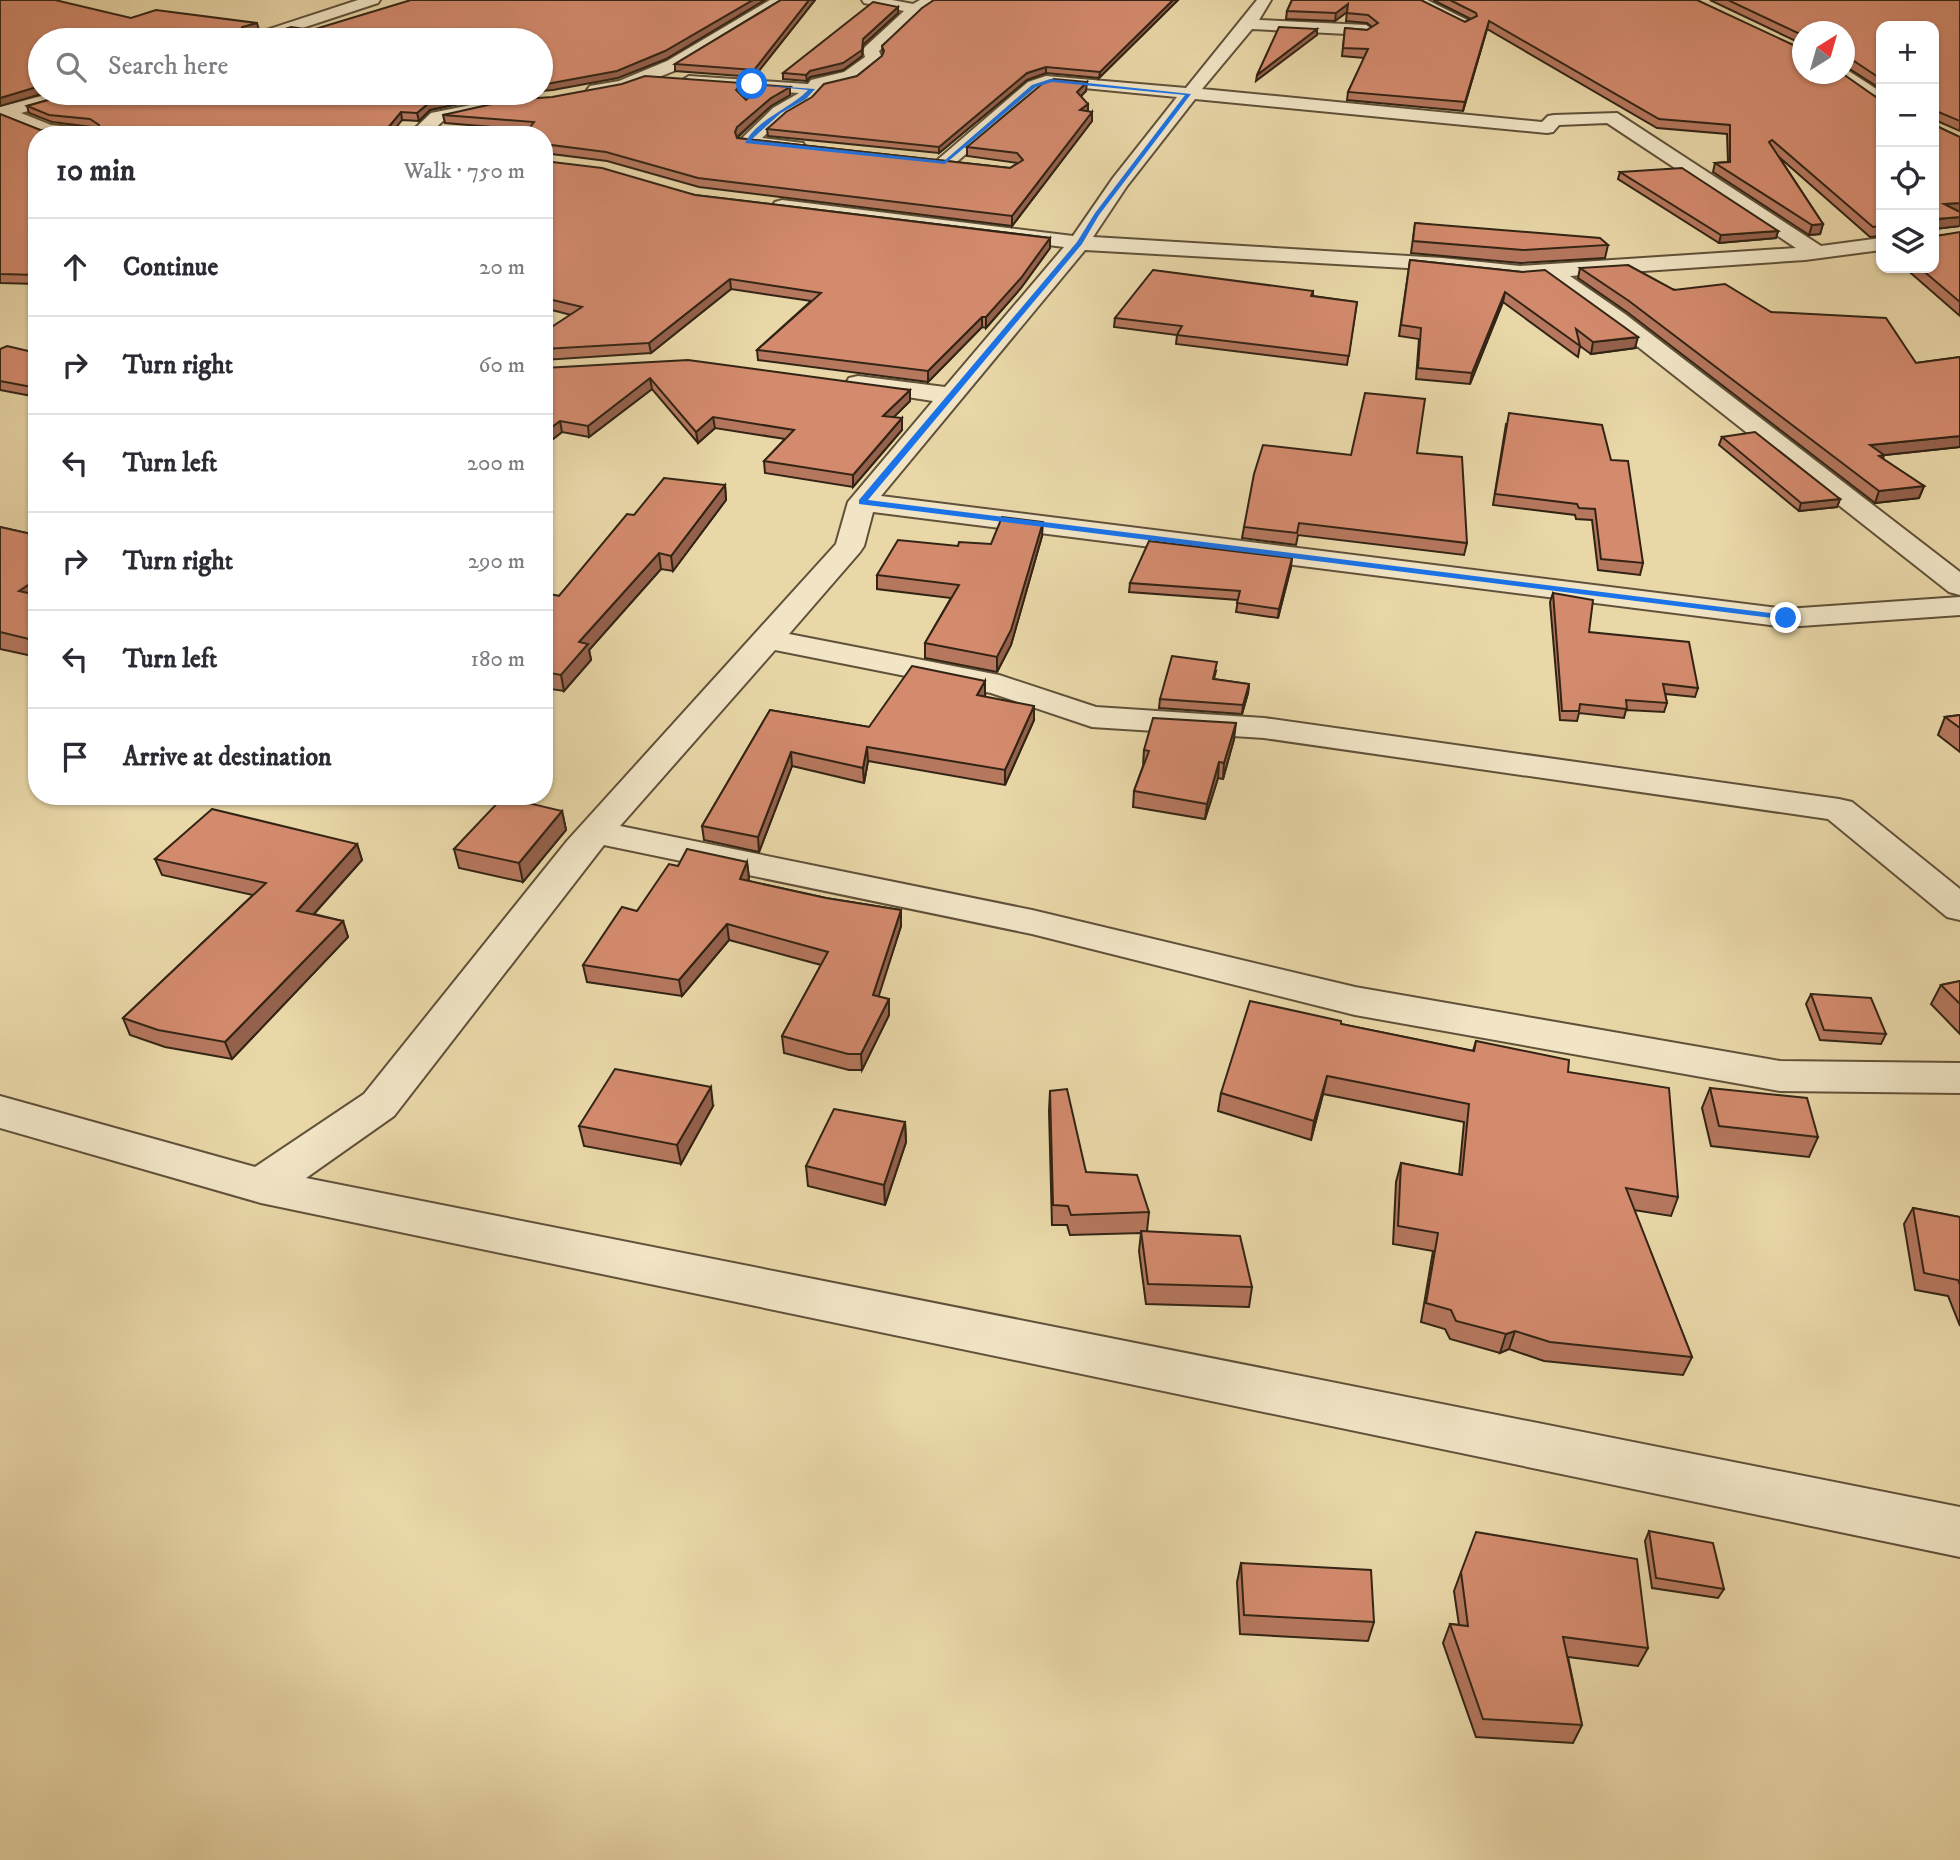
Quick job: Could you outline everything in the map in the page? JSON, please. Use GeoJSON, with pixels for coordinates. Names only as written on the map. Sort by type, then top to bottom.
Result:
{"type":"FeatureCollection","features":[{"type":"Feature","properties":{"kind":"street"},"geometry":{"type":"LineString","coordinates":[[288,28],[373,0]]}},
{"type":"Feature","properties":{"kind":"street"},"geometry":{"type":"LineString","coordinates":[[577,94],[623,85],[673,65],[781,0]]}},
{"type":"Feature","properties":{"kind":"street"},"geometry":{"type":"LineString","coordinates":[[869,0],[915,9]]}},
{"type":"Feature","properties":{"kind":"street"},"geometry":{"type":"LineString","coordinates":[[813,149],[747,142],[779,112],[804,98],[817,84],[850,76],[874,58],[871,50],[915,9],[931,0]]}},
{"type":"Feature","properties":{"kind":"street"},"geometry":{"type":"LineString","coordinates":[[1415,0],[1465,23]]}},
{"type":"Feature","properties":{"kind":"street"},"geometry":{"type":"LineString","coordinates":[[261,1185],[379,1105],[595,832],[849,546],[862,502],[1079,243],[1097,214],[1188,94],[1256,12],[1366,30]]}},
{"type":"Feature","properties":{"kind":"street"},"geometry":{"type":"LineString","coordinates":[[645,76],[812,89]]}},
{"type":"Feature","properties":{"kind":"street"},"geometry":{"type":"LineString","coordinates":[[971,165],[938,162],[1034,86],[1052,80],[1547,128],[1555,120],[1611,117],[1816,253]]}},
{"type":"Feature","properties":{"kind":"street"},"geometry":{"type":"LineString","coordinates":[[1855,81],[1876,96]]}},
{"type":"Feature","properties":{"kind":"street"},"geometry":{"type":"LineString","coordinates":[[3,113],[31,105]]}},
{"type":"Feature","properties":{"kind":"street"},"geometry":{"type":"LineString","coordinates":[[427,126],[437,117],[496,105]]}},
{"type":"Feature","properties":{"kind":"street"},"geometry":{"type":"LineString","coordinates":[[3,113],[37,126]]}},
{"type":"Feature","properties":{"kind":"street"},"geometry":{"type":"LineString","coordinates":[[765,204],[1079,243],[1442,264],[1520,274],[1816,253],[1876,245]]}},
{"type":"Feature","properties":{"kind":"street"},"geometry":{"type":"LineString","coordinates":[[1547,271],[1616,319],[1960,586]]}},
{"type":"Feature","properties":{"kind":"street"},"geometry":{"type":"LineString","coordinates":[[834,380],[953,396]]}},
{"type":"Feature","properties":{"kind":"street"},"geometry":{"type":"LineString","coordinates":[[862,502],[1786,618],[1960,606]]}},
{"type":"Feature","properties":{"kind":"street"},"geometry":{"type":"LineString","coordinates":[[768,639],[999,685],[1092,717],[1264,728],[1839,810],[1960,908]]}},
{"type":"Feature","properties":{"kind":"street"},"geometry":{"type":"LineString","coordinates":[[595,832],[1032,922],[1355,1001],[1780,1076],[1960,1079]]}},
{"type":"Feature","properties":{"kind":"street"},"geometry":{"type":"LineString","coordinates":[[0,1112],[261,1185],[1960,1532]]}},
{"type":"Feature","properties":{"kind":"building"},"geometry":{"type":"Polygon","coordinates":[[[0,0],[55,0],[131,18],[156,10],[257,23],[242,28],[28,28],[28,90],[0,98],[0,0]]]}},
{"type":"Feature","properties":{"kind":"building"},"geometry":{"type":"Polygon","coordinates":[[[411,0],[753,0],[665,51],[617,71],[553,83],[553,28],[319,28],[411,0]]]}},
{"type":"Feature","properties":{"kind":"building"},"geometry":{"type":"Polygon","coordinates":[[[781,0],[809,0],[754,70],[675,64],[781,0]]]}},
{"type":"Feature","properties":{"kind":"building"},"geometry":{"type":"Polygon","coordinates":[[[934,0],[1173,0],[1100,72],[1046,67],[1027,73],[939,147],[767,129],[786,112],[812,97],[824,84],[857,76],[882,56],[882,46],[934,0]]]}},
{"type":"Feature","properties":{"kind":"building"},"geometry":{"type":"Polygon","coordinates":[[[1292,0],[1421,0],[1465,22],[1477,16],[1476,13],[1450,0],[1697,0],[1792,44],[1792,84],[1855,82],[1876,97],[1876,227],[1873,227],[1772,140],[1769,142],[1823,224],[1812,225],[1715,163],[1730,162],[1730,125],[1659,119],[1489,21],[1465,102],[1348,92],[1368,49],[1343,48],[1345,28],[1367,30],[1378,23],[1368,15],[1347,13],[1348,4],[1336,13],[1287,11],[1292,0]]]}},
{"type":"Feature","properties":{"kind":"building"},"geometry":{"type":"Polygon","coordinates":[[[1728,0],[1960,0],[1960,121],[1939,112],[1939,21],[1876,21],[1876,76],[1855,62],[1855,21],[1792,21],[1792,30],[1728,0]]]}},
{"type":"Feature","properties":{"kind":"building"},"geometry":{"type":"Polygon","coordinates":[[[873,2],[898,7],[863,39],[862,50],[843,63],[810,71],[806,75],[783,73],[873,2]]]}},
{"type":"Feature","properties":{"kind":"building"},"geometry":{"type":"Polygon","coordinates":[[[1279,27],[1317,29],[1257,75],[1279,27]]]}},
{"type":"Feature","properties":{"kind":"building"},"geometry":{"type":"Polygon","coordinates":[[[645,76],[742,83],[736,90],[746,100],[765,85],[790,87],[771,98],[737,127],[737,138],[1010,168],[1023,160],[1017,153],[967,147],[1042,84],[1054,79],[1087,82],[1077,92],[1088,104],[1080,110],[1092,112],[1012,216],[698,178],[606,152],[553,145],[553,126],[531,126],[534,122],[443,115],[488,105],[553,105],[553,97],[622,84],[645,76]]]}},
{"type":"Feature","properties":{"kind":"building"},"geometry":{"type":"Polygon","coordinates":[[[427,105],[417,113],[401,112],[389,126],[99,126],[90,119],[49,115],[27,106],[427,105]]]}},
{"type":"Feature","properties":{"kind":"building"},"geometry":{"type":"Polygon","coordinates":[[[0,114],[30,126],[28,275],[0,274],[0,114]]]}},
{"type":"Feature","properties":{"kind":"building"},"geometry":{"type":"Polygon","coordinates":[[[1939,127],[1960,137],[1960,203],[1944,204],[1960,212],[1960,217],[1939,219],[1939,127]]]}},
{"type":"Feature","properties":{"kind":"building"},"geometry":{"type":"Polygon","coordinates":[[[553,162],[602,168],[695,195],[1050,238],[1021,278],[986,317],[982,317],[928,371],[757,350],[821,293],[730,279],[649,343],[553,348],[553,326],[582,307],[553,300],[553,162]]]}},
{"type":"Feature","properties":{"kind":"building"},"geometry":{"type":"Polygon","coordinates":[[[1682,168],[1778,231],[1721,235],[1620,172],[1682,168]]]}},
{"type":"Feature","properties":{"kind":"building"},"geometry":{"type":"Polygon","coordinates":[[[1415,223],[1600,238],[1608,245],[1523,250],[1413,241],[1415,223]]]}},
{"type":"Feature","properties":{"kind":"building"},"geometry":{"type":"Polygon","coordinates":[[[1960,232],[1960,302],[1926,273],[1939,273],[1939,236],[1960,232]]]}},
{"type":"Feature","properties":{"kind":"building"},"geometry":{"type":"Polygon","coordinates":[[[1410,260],[1522,272],[1545,270],[1638,337],[1593,342],[1576,329],[1580,346],[1505,292],[1472,373],[1418,368],[1421,328],[1401,325],[1410,260]]]}},
{"type":"Feature","properties":{"kind":"building"},"geometry":{"type":"Polygon","coordinates":[[[1628,265],[1674,290],[1725,284],[1771,312],[1886,318],[1916,363],[1960,357],[1960,436],[1870,445],[1884,455],[1879,456],[1924,486],[1879,491],[1629,301],[1580,268],[1628,265]]]}},
{"type":"Feature","properties":{"kind":"building"},"geometry":{"type":"Polygon","coordinates":[[[1153,270],[1313,291],[1311,296],[1357,302],[1349,356],[1177,335],[1182,326],[1115,318],[1153,270]]]}},
{"type":"Feature","properties":{"kind":"building"},"geometry":{"type":"Polygon","coordinates":[[[7,346],[28,351],[28,386],[0,381],[0,349],[7,346]]]}},
{"type":"Feature","properties":{"kind":"building"},"geometry":{"type":"Polygon","coordinates":[[[688,360],[910,390],[883,416],[902,418],[853,475],[764,461],[794,430],[713,417],[696,432],[650,378],[588,426],[560,421],[553,426],[553,368],[688,360]]]}},
{"type":"Feature","properties":{"kind":"building"},"geometry":{"type":"Polygon","coordinates":[[[1365,393],[1425,399],[1417,453],[1462,457],[1467,543],[1299,523],[1297,533],[1244,527],[1254,474],[1263,445],[1351,455],[1365,393]]]}},
{"type":"Feature","properties":{"kind":"building"},"geometry":{"type":"Polygon","coordinates":[[[1509,413],[1602,425],[1611,460],[1628,461],[1643,563],[1601,559],[1595,509],[1579,508],[1577,504],[1495,494],[1509,413]]]}},
{"type":"Feature","properties":{"kind":"building"},"geometry":{"type":"Polygon","coordinates":[[[1755,432],[1840,499],[1801,503],[1722,437],[1755,432]]]}},
{"type":"Feature","properties":{"kind":"building"},"geometry":{"type":"Polygon","coordinates":[[[664,478],[725,485],[671,556],[659,553],[579,642],[588,644],[561,675],[553,674],[553,595],[559,596],[627,514],[634,515],[664,478]]]}},
{"type":"Feature","properties":{"kind":"building"},"geometry":{"type":"Polygon","coordinates":[[[1002,517],[1043,522],[1011,630],[997,657],[925,643],[959,585],[877,575],[898,540],[958,546],[959,542],[991,544],[1002,517]]]}},
{"type":"Feature","properties":{"kind":"building"},"geometry":{"type":"Polygon","coordinates":[[[0,527],[28,533],[28,585],[19,591],[28,593],[28,639],[0,632],[0,527]]]}},
{"type":"Feature","properties":{"kind":"building"},"geometry":{"type":"Polygon","coordinates":[[[1149,541],[1292,558],[1279,609],[1237,603],[1240,591],[1130,583],[1149,541]]]}},
{"type":"Feature","properties":{"kind":"building"},"geometry":{"type":"Polygon","coordinates":[[[1553,593],[1593,600],[1589,632],[1689,642],[1698,688],[1663,684],[1667,703],[1626,700],[1627,709],[1580,704],[1579,711],[1562,711],[1553,593]]]}},
{"type":"Feature","properties":{"kind":"building"},"geometry":{"type":"Polygon","coordinates":[[[1172,656],[1217,662],[1213,679],[1249,684],[1243,705],[1160,699],[1172,656]]]}},
{"type":"Feature","properties":{"kind":"building"},"geometry":{"type":"Polygon","coordinates":[[[912,666],[985,681],[977,695],[1034,706],[1005,770],[867,747],[863,768],[791,752],[758,837],[702,826],[770,710],[869,727],[912,666]]]}},
{"type":"Feature","properties":{"kind":"building"},"geometry":{"type":"Polygon","coordinates":[[[1960,715],[1960,728],[1945,717],[1960,715]]]}},
{"type":"Feature","properties":{"kind":"building"},"geometry":{"type":"Polygon","coordinates":[[[1153,718],[1236,723],[1224,763],[1219,762],[1207,804],[1134,791],[1149,751],[1144,750],[1153,718]]]}},
{"type":"Feature","properties":{"kind":"building"},"geometry":{"type":"Polygon","coordinates":[[[495,805],[537,805],[562,811],[519,863],[454,849],[495,805]]]}},
{"type":"Feature","properties":{"kind":"building"},"geometry":{"type":"Polygon","coordinates":[[[212,809],[357,844],[297,911],[343,921],[225,1042],[158,1030],[123,1018],[266,883],[155,859],[212,809]]]}},
{"type":"Feature","properties":{"kind":"building"},"geometry":{"type":"Polygon","coordinates":[[[687,849],[747,862],[740,879],[826,898],[901,910],[873,995],[889,999],[861,1054],[848,1054],[782,1036],[828,952],[727,924],[679,980],[583,965],[622,907],[637,911],[669,864],[678,866],[687,849]]]}},
{"type":"Feature","properties":{"kind":"building"},"geometry":{"type":"Polygon","coordinates":[[[1960,981],[1960,1004],[1941,985],[1960,981]]]}},
{"type":"Feature","properties":{"kind":"building"},"geometry":{"type":"Polygon","coordinates":[[[1811,994],[1871,998],[1886,1034],[1824,1030],[1811,994]]]}},
{"type":"Feature","properties":{"kind":"building"},"geometry":{"type":"Polygon","coordinates":[[[1250,1001],[1341,1021],[1341,1024],[1474,1051],[1476,1041],[1569,1060],[1568,1072],[1669,1088],[1678,1197],[1626,1188],[1692,1357],[1550,1342],[1515,1331],[1506,1334],[1456,1321],[1451,1310],[1426,1303],[1438,1233],[1398,1226],[1401,1163],[1462,1175],[1469,1104],[1327,1076],[1314,1121],[1221,1093],[1250,1001]]]}},
{"type":"Feature","properties":{"kind":"building"},"geometry":{"type":"Polygon","coordinates":[[[615,1069],[711,1087],[677,1145],[579,1126],[615,1069]]]}},
{"type":"Feature","properties":{"kind":"building"},"geometry":{"type":"Polygon","coordinates":[[[1710,1088],[1807,1098],[1818,1137],[1719,1126],[1710,1088]]]}},
{"type":"Feature","properties":{"kind":"building"},"geometry":{"type":"Polygon","coordinates":[[[1067,1089],[1086,1172],[1137,1175],[1149,1212],[1071,1215],[1068,1206],[1053,1205],[1050,1091],[1067,1089]]]}},
{"type":"Feature","properties":{"kind":"building"},"geometry":{"type":"Polygon","coordinates":[[[834,1109],[905,1122],[884,1185],[806,1166],[834,1109]]]}},
{"type":"Feature","properties":{"kind":"building"},"geometry":{"type":"Polygon","coordinates":[[[1913,1208],[1960,1217],[1960,1285],[1958,1280],[1924,1273],[1913,1208]]]}},
{"type":"Feature","properties":{"kind":"building"},"geometry":{"type":"Polygon","coordinates":[[[1141,1231],[1240,1236],[1252,1287],[1148,1284],[1141,1231]]]}},
{"type":"Feature","properties":{"kind":"building"},"geometry":{"type":"Polygon","coordinates":[[[1649,1531],[1713,1543],[1724,1589],[1656,1578],[1649,1531]]]}},
{"type":"Feature","properties":{"kind":"building"},"geometry":{"type":"Polygon","coordinates":[[[1476,1532],[1637,1559],[1648,1648],[1563,1637],[1582,1725],[1483,1719],[1450,1624],[1468,1626],[1461,1572],[1476,1532]]]}},
{"type":"Feature","properties":{"kind":"building"},"geometry":{"type":"Polygon","coordinates":[[[1241,1563],[1371,1570],[1374,1622],[1244,1615],[1241,1563]]]}},
{"type":"Feature","properties":{"kind":"route"},"geometry":{"type":"LineString","coordinates":[[752,84],[812,89],[804,98],[779,112],[747,142],[945,162],[1034,86],[1052,80],[1188,94],[1097,214],[1079,243],[862,502],[1786,618]]}}]}
